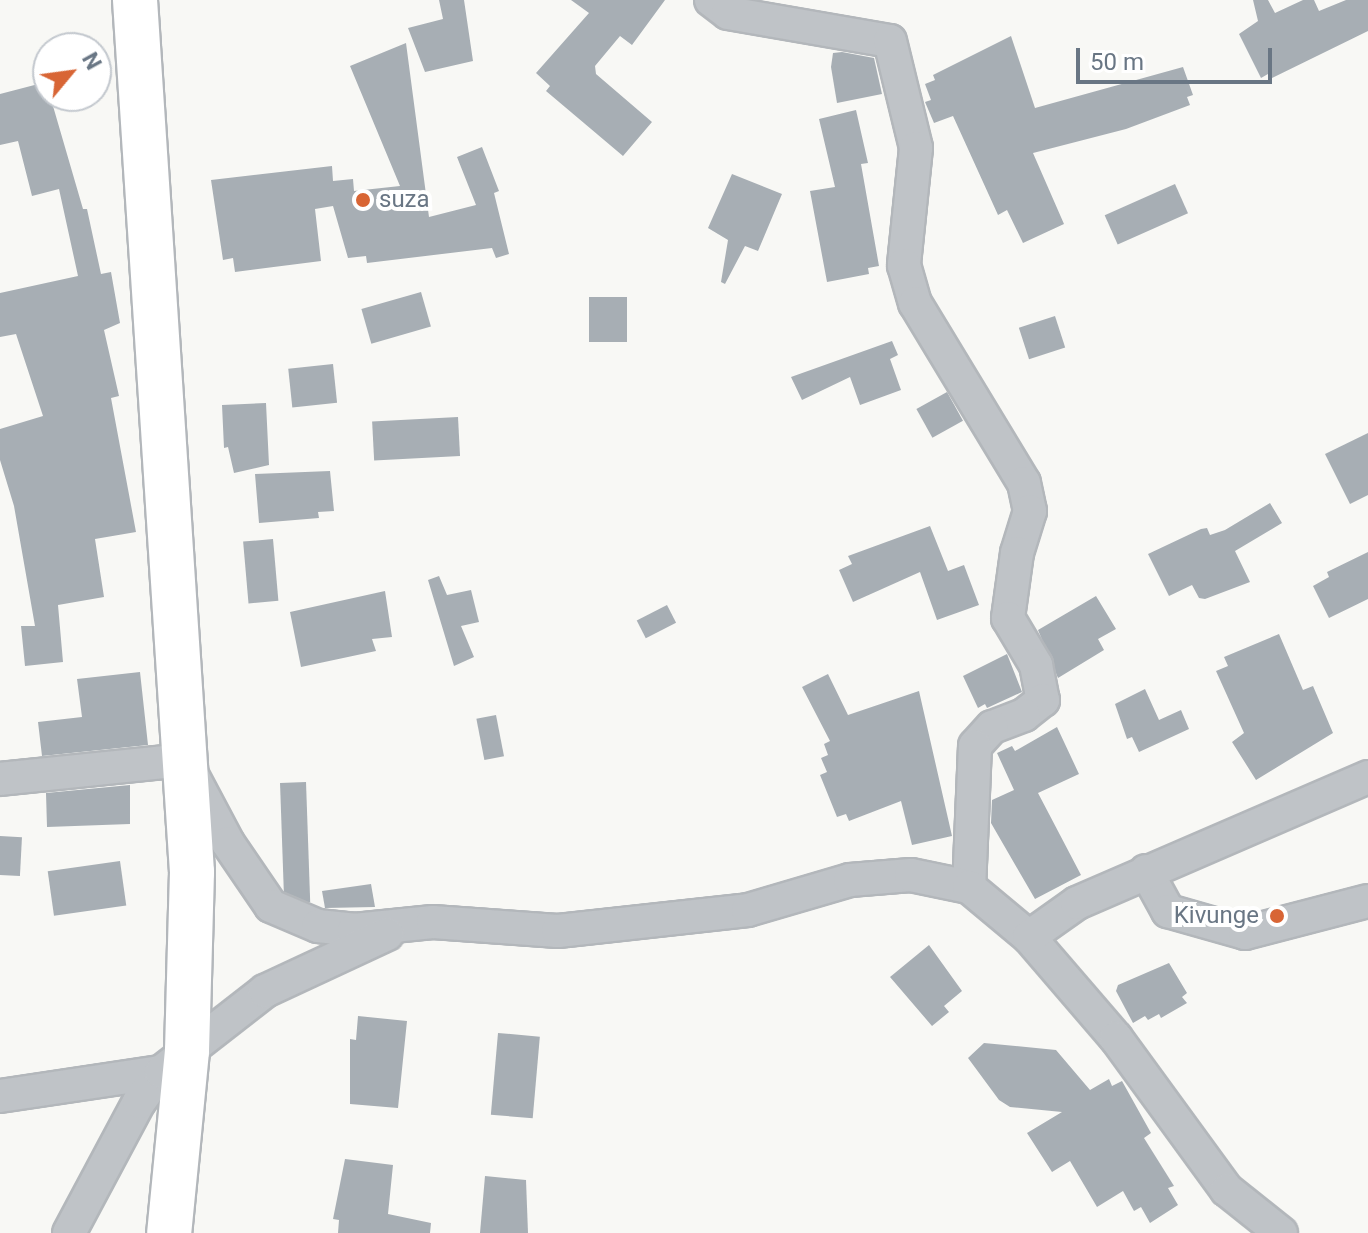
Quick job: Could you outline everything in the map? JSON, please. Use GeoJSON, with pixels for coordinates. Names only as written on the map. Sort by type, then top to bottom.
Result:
{"type":"FeatureCollection","features":[{"type":"Feature","properties":{"kind":"main road"},"geometry":{"type":"LineString","coordinates":[[135,0],[192,872],[174,1062],[169,1233]]}},
{"type":"Feature","properties":{"kind":"street"},"geometry":{"type":"LineString","coordinates":[[711,0],[728,13],[890,41],[916,148],[904,265],[915,303],[1024,483],[1030,511],[1017,553],[1008,618],[1036,665],[1043,700],[1024,715],[992,727],[975,746],[969,887]]}},
{"type":"Feature","properties":{"kind":"street"},"geometry":{"type":"LineString","coordinates":[[0,779],[184,760],[228,843],[271,906],[318,926],[354,930],[433,922],[558,931],[748,910],[850,880],[911,875],[969,887],[1029,937],[1116,1038],[1227,1190],[1281,1233]]}},
{"type":"Feature","properties":{"kind":"street"},"geometry":{"type":"LineString","coordinates":[[1029,937],[1077,903],[1368,777]]}},
{"type":"Feature","properties":{"kind":"street"},"geometry":{"type":"LineString","coordinates":[[1146,871],[1168,911],[1245,933],[1368,901]]}},
{"type":"Feature","properties":{"kind":"street"},"geometry":{"type":"LineString","coordinates":[[69,1233],[139,1102],[174,1062],[265,991],[385,934],[433,922]]}},
{"type":"Feature","properties":{"kind":"street"},"geometry":{"type":"LineString","coordinates":[[0,1096],[174,1062]]}},
{"type":"Feature","properties":{"kind":"building"},"geometry":{"type":"Polygon","coordinates":[[[439,0],[464,0],[473,61],[425,72],[408,28],[443,19],[439,0]]]}},
{"type":"Feature","properties":{"kind":"building"},"geometry":{"type":"Polygon","coordinates":[[[571,0],[665,0],[632,45],[620,36],[595,66],[596,74],[652,122],[623,156],[546,91],[550,86],[536,73],[589,13],[571,0]]]}},
{"type":"Feature","properties":{"kind":"building"},"geometry":{"type":"Polygon","coordinates":[[[1253,0],[1268,0],[1275,13],[1303,0],[1314,0],[1319,11],[1346,0],[1368,0],[1368,31],[1270,79],[1268,74],[1261,78],[1239,34],[1258,21],[1253,0]]]}},
{"type":"Feature","properties":{"kind":"building"},"geometry":{"type":"Polygon","coordinates":[[[1011,36],[1035,108],[1183,67],[1193,95],[1187,97],[1190,105],[1126,129],[1033,153],[1064,224],[1023,243],[1007,210],[998,215],[953,116],[934,123],[925,102],[931,100],[925,84],[935,80],[933,75],[1011,36]]]}},
{"type":"Feature","properties":{"kind":"building"},"geometry":{"type":"Polygon","coordinates":[[[406,43],[429,217],[476,205],[457,157],[482,147],[499,191],[494,193],[509,254],[496,258],[492,248],[367,263],[366,256],[348,258],[333,206],[315,209],[321,261],[235,272],[233,258],[223,260],[211,180],[332,166],[333,181],[353,179],[354,191],[400,186],[350,66],[406,43]]]}},
{"type":"Feature","properties":{"kind":"building"},"geometry":{"type":"Polygon","coordinates":[[[833,53],[874,58],[882,94],[837,103],[831,67],[833,53]]]}},
{"type":"Feature","properties":{"kind":"building"},"geometry":{"type":"Polygon","coordinates":[[[32,86],[32,112],[55,112],[83,209],[87,209],[101,274],[111,272],[120,323],[104,330],[119,396],[111,398],[136,532],[95,539],[104,597],[58,605],[63,662],[25,666],[21,626],[35,626],[14,506],[0,460],[0,429],[43,416],[16,334],[0,337],[0,293],[78,276],[59,189],[32,196],[18,141],[0,145],[0,94],[32,86]]]}},
{"type":"Feature","properties":{"kind":"building"},"geometry":{"type":"Polygon","coordinates":[[[856,110],[868,163],[861,164],[879,266],[868,268],[869,274],[827,282],[810,191],[835,187],[819,119],[856,110]]]}},
{"type":"Feature","properties":{"kind":"building"},"geometry":{"type":"Polygon","coordinates":[[[732,174],[782,194],[758,251],[745,246],[725,284],[721,282],[728,240],[708,228],[732,174]]]}},
{"type":"Feature","properties":{"kind":"building"},"geometry":{"type":"Polygon","coordinates":[[[1175,184],[1188,213],[1118,245],[1105,215],[1175,184]]]}},
{"type":"Feature","properties":{"kind":"building"},"geometry":{"type":"Polygon","coordinates":[[[421,292],[431,327],[371,344],[361,309],[421,292]]]}},
{"type":"Feature","properties":{"kind":"building"},"geometry":{"type":"Polygon","coordinates":[[[589,297],[627,297],[627,342],[589,342],[589,297]]]}},
{"type":"Feature","properties":{"kind":"building"},"geometry":{"type":"Polygon","coordinates":[[[1055,316],[1065,347],[1029,359],[1019,328],[1055,316]]]}},
{"type":"Feature","properties":{"kind":"building"},"geometry":{"type":"Polygon","coordinates":[[[892,341],[898,355],[890,359],[901,390],[860,405],[850,377],[802,400],[791,377],[892,341]]]}},
{"type":"Feature","properties":{"kind":"building"},"geometry":{"type":"Polygon","coordinates":[[[333,364],[337,403],[292,407],[288,369],[333,364]]]}},
{"type":"Feature","properties":{"kind":"building"},"geometry":{"type":"Polygon","coordinates":[[[947,392],[963,421],[932,438],[916,409],[947,392]]]}},
{"type":"Feature","properties":{"kind":"building"},"geometry":{"type":"Polygon","coordinates":[[[266,403],[269,465],[234,473],[228,447],[224,448],[222,405],[266,403]]]}},
{"type":"Feature","properties":{"kind":"building"},"geometry":{"type":"Polygon","coordinates":[[[458,417],[460,456],[374,460],[372,422],[458,417]]]}},
{"type":"Feature","properties":{"kind":"building"},"geometry":{"type":"Polygon","coordinates":[[[1368,433],[1368,495],[1350,504],[1325,454],[1368,433]]]}},
{"type":"Feature","properties":{"kind":"building"},"geometry":{"type":"Polygon","coordinates":[[[330,471],[334,511],[318,512],[319,518],[259,523],[255,474],[330,471]]]}},
{"type":"Feature","properties":{"kind":"building"},"geometry":{"type":"Polygon","coordinates":[[[1270,503],[1282,523],[1235,551],[1250,582],[1205,599],[1199,598],[1192,585],[1169,596],[1148,554],[1201,529],[1207,528],[1210,535],[1225,530],[1270,503]]]}},
{"type":"Feature","properties":{"kind":"building"},"geometry":{"type":"Polygon","coordinates":[[[930,526],[948,571],[964,565],[979,605],[937,620],[920,572],[853,602],[839,570],[852,564],[848,556],[930,526]]]}},
{"type":"Feature","properties":{"kind":"building"},"geometry":{"type":"Polygon","coordinates":[[[273,539],[278,601],[249,603],[243,542],[273,539]]]}},
{"type":"Feature","properties":{"kind":"building"},"geometry":{"type":"Polygon","coordinates":[[[1368,552],[1368,599],[1329,618],[1313,586],[1329,577],[1327,572],[1368,552]]]}},
{"type":"Feature","properties":{"kind":"building"},"geometry":{"type":"Polygon","coordinates":[[[439,576],[447,595],[471,590],[479,622],[461,626],[474,657],[454,666],[428,580],[439,576]]]}},
{"type":"Feature","properties":{"kind":"building"},"geometry":{"type":"Polygon","coordinates":[[[385,591],[392,637],[372,639],[376,651],[301,667],[290,612],[385,591]]]}},
{"type":"Feature","properties":{"kind":"building"},"geometry":{"type":"Polygon","coordinates":[[[1096,596],[1116,629],[1098,639],[1104,650],[1058,678],[1038,630],[1096,596]]]}},
{"type":"Feature","properties":{"kind":"building"},"geometry":{"type":"Polygon","coordinates":[[[667,605],[676,623],[646,638],[637,620],[667,605]]]}},
{"type":"Feature","properties":{"kind":"building"},"geometry":{"type":"Polygon","coordinates":[[[1279,634],[1303,690],[1313,686],[1333,733],[1256,780],[1232,742],[1244,733],[1216,671],[1228,666],[1224,657],[1279,634]]]}},
{"type":"Feature","properties":{"kind":"building"},"geometry":{"type":"Polygon","coordinates":[[[1007,654],[1022,692],[987,708],[985,704],[978,708],[963,676],[1007,654]]]}},
{"type":"Feature","properties":{"kind":"building"},"geometry":{"type":"Polygon","coordinates":[[[140,672],[148,745],[42,756],[38,722],[82,717],[77,679],[140,672]]]}},
{"type":"Feature","properties":{"kind":"building"},"geometry":{"type":"Polygon","coordinates":[[[828,674],[848,715],[919,691],[952,836],[912,845],[901,801],[849,821],[846,814],[837,817],[820,775],[827,772],[821,758],[828,755],[824,744],[830,741],[802,687],[828,674]]]}},
{"type":"Feature","properties":{"kind":"building"},"geometry":{"type":"Polygon","coordinates":[[[1145,689],[1159,720],[1181,710],[1189,729],[1139,752],[1132,737],[1127,739],[1115,704],[1145,689]]]}},
{"type":"Feature","properties":{"kind":"building"},"geometry":{"type":"Polygon","coordinates":[[[496,715],[504,756],[484,760],[476,719],[496,715]]]}},
{"type":"Feature","properties":{"kind":"building"},"geometry":{"type":"Polygon","coordinates":[[[1057,727],[1079,774],[1038,793],[1081,875],[1035,899],[991,823],[992,800],[1014,790],[997,753],[1012,746],[1015,751],[1057,727]]]}},
{"type":"Feature","properties":{"kind":"building"},"geometry":{"type":"Polygon","coordinates":[[[306,782],[310,902],[284,903],[280,783],[306,782]]]}},
{"type":"Feature","properties":{"kind":"building"},"geometry":{"type":"Polygon","coordinates":[[[130,785],[130,824],[47,827],[46,793],[130,785]]]}},
{"type":"Feature","properties":{"kind":"building"},"geometry":{"type":"Polygon","coordinates":[[[0,836],[22,837],[20,876],[0,875],[0,836]]]}},
{"type":"Feature","properties":{"kind":"building"},"geometry":{"type":"Polygon","coordinates":[[[120,861],[126,906],[54,916],[48,871],[120,861]]]}},
{"type":"Feature","properties":{"kind":"building"},"geometry":{"type":"Polygon","coordinates":[[[371,884],[375,907],[325,908],[322,891],[371,884]]]}},
{"type":"Feature","properties":{"kind":"building"},"geometry":{"type":"Polygon","coordinates":[[[929,945],[962,991],[944,1006],[949,1012],[932,1026],[890,977],[929,945]]]}},
{"type":"Feature","properties":{"kind":"building"},"geometry":{"type":"Polygon","coordinates":[[[1169,963],[1187,993],[1182,997],[1187,1003],[1161,1018],[1159,1014],[1148,1020],[1145,1016],[1133,1023],[1116,991],[1118,985],[1169,963]]]}},
{"type":"Feature","properties":{"kind":"building"},"geometry":{"type":"Polygon","coordinates":[[[358,1016],[407,1021],[398,1108],[350,1104],[350,1039],[356,1040],[358,1016]]]}},
{"type":"Feature","properties":{"kind":"building"},"geometry":{"type":"Polygon","coordinates":[[[498,1033],[540,1037],[533,1118],[491,1115],[498,1033]]]}},
{"type":"Feature","properties":{"kind":"building"},"geometry":{"type":"Polygon","coordinates":[[[984,1043],[1056,1050],[1090,1090],[1109,1079],[1112,1086],[1122,1081],[1151,1133],[1144,1138],[1174,1186],[1168,1188],[1178,1205],[1150,1223],[1141,1207],[1134,1211],[1123,1191],[1097,1207],[1070,1161],[1052,1172],[1027,1133],[1062,1112],[1010,1107],[999,1100],[968,1058],[984,1043]]]}},
{"type":"Feature","properties":{"kind":"building"},"geometry":{"type":"Polygon","coordinates":[[[345,1159],[393,1165],[388,1214],[431,1223],[430,1233],[338,1233],[339,1220],[333,1219],[345,1159]]]}},
{"type":"Feature","properties":{"kind":"building"},"geometry":{"type":"Polygon","coordinates":[[[485,1176],[526,1180],[528,1233],[480,1233],[485,1176]]]}},
{"type":"Feature","properties":{"kind":"place","name":"suza"},"geometry":{"type":"Point","coordinates":[363,200]}},
{"type":"Feature","properties":{"kind":"place","name":"Kivunge"},"geometry":{"type":"Point","coordinates":[1277,916]}}]}
